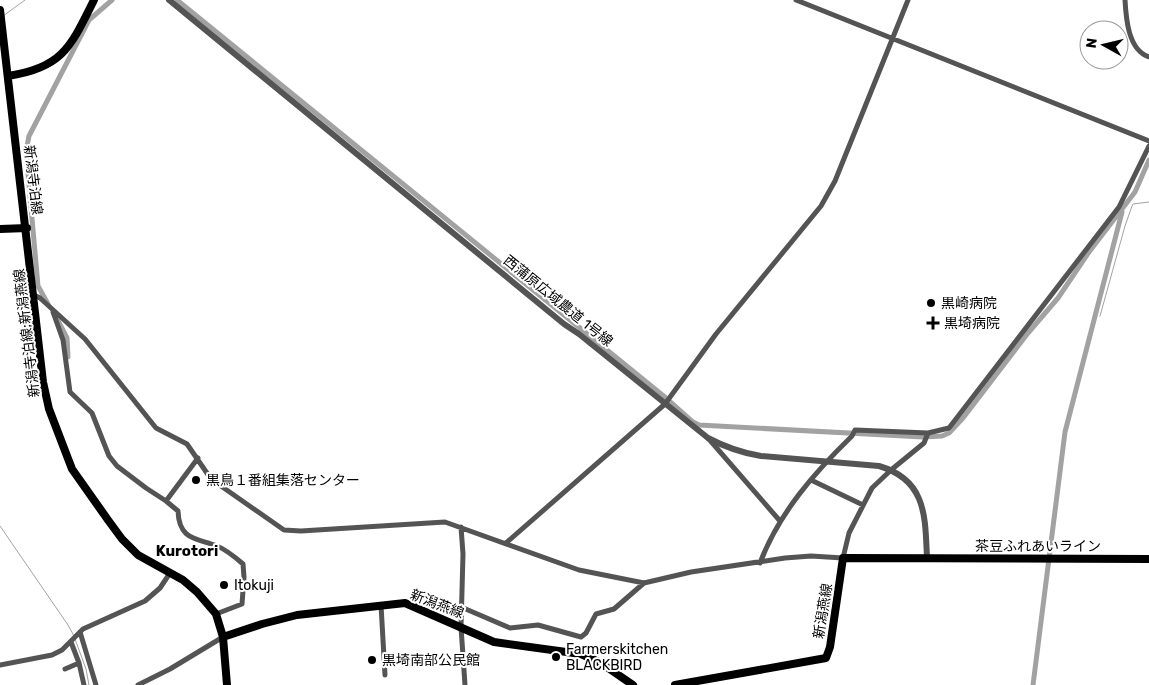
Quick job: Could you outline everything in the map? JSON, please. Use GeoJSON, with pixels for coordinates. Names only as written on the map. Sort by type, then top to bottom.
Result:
{"type":"FeatureCollection","features":[{"type":"Feature","properties":{"kind":"main road"},"geometry":{"type":"LineString","coordinates":[[8,76],[28,73],[45,67],[57,59],[68,47],[94,0]]}},
{"type":"Feature","properties":{"kind":"main road","name":"新潟寺泊線"},"geometry":{"type":"LineString","coordinates":[[0,10],[27,228]]}},
{"type":"Feature","properties":{"kind":"main road"},"geometry":{"type":"LineString","coordinates":[[0,229],[27,228]]}},
{"type":"Feature","properties":{"kind":"main road","name":"新潟寺泊線;新潟燕線"},"geometry":{"type":"LineString","coordinates":[[27,228],[46,396],[49,410],[72,469],[122,539],[138,555],[190,586],[216,614],[223,637]]}},
{"type":"Feature","properties":{"kind":"main road"},"geometry":{"type":"LineString","coordinates":[[843,558],[927,558]]}},
{"type":"Feature","properties":{"kind":"main road","name":"新潟燕線"},"geometry":{"type":"LineString","coordinates":[[675,685],[826,658],[830,647],[843,558]]}},
{"type":"Feature","properties":{"kind":"main road","name":"茶豆ふれあいライン"},"geometry":{"type":"LineString","coordinates":[[927,558],[1149,559]]}},
{"type":"Feature","properties":{"kind":"main road","name":"新潟燕線"},"geometry":{"type":"LineString","coordinates":[[223,637],[289,617],[405,603],[494,642],[581,654],[601,663],[633,685]]}},
{"type":"Feature","properties":{"kind":"main road"},"geometry":{"type":"LineString","coordinates":[[223,637],[227,685]]}},
{"type":"Feature","properties":{"kind":"street","name":"西蒲原広域農道 1号線"},"geometry":{"type":"LineString","coordinates":[[169,0],[564,324],[708,438],[742,453],[879,466],[903,477],[918,495],[924,509],[927,558]]}},
{"type":"Feature","properties":{"kind":"street"},"geometry":{"type":"LineString","coordinates":[[796,0],[1149,141]]}},
{"type":"Feature","properties":{"kind":"street"},"geometry":{"type":"LineString","coordinates":[[506,543],[665,404],[722,327],[821,206],[835,181],[908,0]]}},
{"type":"Feature","properties":{"kind":"street"},"geometry":{"type":"LineString","coordinates":[[1125,0],[1126,17],[1134,43],[1144,55],[1149,57]]}},
{"type":"Feature","properties":{"kind":"street"},"geometry":{"type":"LineString","coordinates":[[760,563],[767,543],[800,491],[852,436],[855,430],[928,433],[949,428],[1119,207],[1149,146]]}},
{"type":"Feature","properties":{"kind":"street"},"geometry":{"type":"LineString","coordinates":[[34,295],[40,298],[87,342],[156,428],[187,444],[211,479],[284,530],[301,531],[445,522],[579,570],[644,583],[691,572],[811,556],[843,558],[849,533],[872,488],[924,443],[928,433]]}},
{"type":"Feature","properties":{"kind":"street"},"geometry":{"type":"LineString","coordinates":[[53,311],[63,340],[70,392],[92,413],[109,456],[117,466],[146,488],[166,500],[178,511],[178,519],[185,534],[195,540],[228,551],[243,564],[242,604],[216,614]]}},
{"type":"Feature","properties":{"kind":"street"},"geometry":{"type":"LineString","coordinates":[[708,438],[780,521]]}},
{"type":"Feature","properties":{"kind":"street"},"geometry":{"type":"LineString","coordinates":[[166,500],[198,458]]}},
{"type":"Feature","properties":{"kind":"street"},"geometry":{"type":"LineString","coordinates":[[811,480],[862,505]]}},
{"type":"Feature","properties":{"kind":"street"},"geometry":{"type":"LineString","coordinates":[[461,527],[463,554],[461,627],[465,685]]}},
{"type":"Feature","properties":{"kind":"street"},"geometry":{"type":"LineString","coordinates":[[0,665],[52,655],[62,650],[90,625],[145,601],[160,588],[170,573]]}},
{"type":"Feature","properties":{"kind":"street"},"geometry":{"type":"LineString","coordinates":[[461,607],[510,628],[538,625],[581,637],[586,634],[596,614],[614,609],[644,583]]}},
{"type":"Feature","properties":{"kind":"street"},"geometry":{"type":"LineString","coordinates":[[381,605],[385,674]]}},
{"type":"Feature","properties":{"kind":"street"},"geometry":{"type":"LineString","coordinates":[[79,633],[96,685]]}},
{"type":"Feature","properties":{"kind":"street"},"geometry":{"type":"LineString","coordinates":[[138,685],[170,669],[223,637]]}},
{"type":"Feature","properties":{"kind":"street"},"geometry":{"type":"LineString","coordinates":[[72,641],[84,685]]}},
{"type":"Feature","properties":{"kind":"street"},"geometry":{"type":"LineString","coordinates":[[65,669],[79,663]]}},
{"type":"Feature","properties":{"kind":"waterway"},"geometry":{"type":"LineString","coordinates":[[3,16],[25,0]]}},
{"type":"Feature","properties":{"kind":"waterway"},"geometry":{"type":"LineString","coordinates":[[48,304],[38,286],[26,151],[29,136],[89,20],[112,0]]}},
{"type":"Feature","properties":{"kind":"waterway"},"geometry":{"type":"LineString","coordinates":[[177,0],[699,425],[923,437],[942,436],[949,433],[1058,298],[1089,252],[1135,192],[1149,160]]}},
{"type":"Feature","properties":{"kind":"waterway"},"geometry":{"type":"LineString","coordinates":[[1100,316],[1132,206],[1133,204],[1149,202]]}},
{"type":"Feature","properties":{"kind":"waterway"},"geometry":{"type":"LineString","coordinates":[[1033,685],[1065,432],[1122,212]]}},
{"type":"Feature","properties":{"kind":"waterway"},"geometry":{"type":"LineString","coordinates":[[54,313],[67,338],[68,357]]}},
{"type":"Feature","properties":{"kind":"waterway"},"geometry":{"type":"LineString","coordinates":[[0,526],[74,636]]}},
{"type":"Feature","properties":{"kind":"waterway"},"geometry":{"type":"LineString","coordinates":[[75,639],[86,669],[89,685]]}},
{"type":"Feature","properties":{"kind":"place","name":"黒崎病院"},"geometry":{"type":"Point","coordinates":[931,303]}},
{"type":"Feature","properties":{"kind":"place","name":"黒埼病院"},"geometry":{"type":"Point","coordinates":[933,323]}},
{"type":"Feature","properties":{"kind":"place","name":"黒鳥１番組集落センター"},"geometry":{"type":"Point","coordinates":[196,480]}},
{"type":"Feature","properties":{"kind":"place","name":"Itokuji"},"geometry":{"type":"Point","coordinates":[224,585]}},
{"type":"Feature","properties":{"kind":"place","name":"Farmerskitchen BLACKBIRD"},"geometry":{"type":"Point","coordinates":[556,657]}},
{"type":"Feature","properties":{"kind":"place","name":"黒埼南部公民館"},"geometry":{"type":"Point","coordinates":[372,660]}},
{"type":"Feature","properties":{"kind":"district","name":"Kurotori"},"geometry":{"type":"Point","coordinates":[187,551]}}]}
